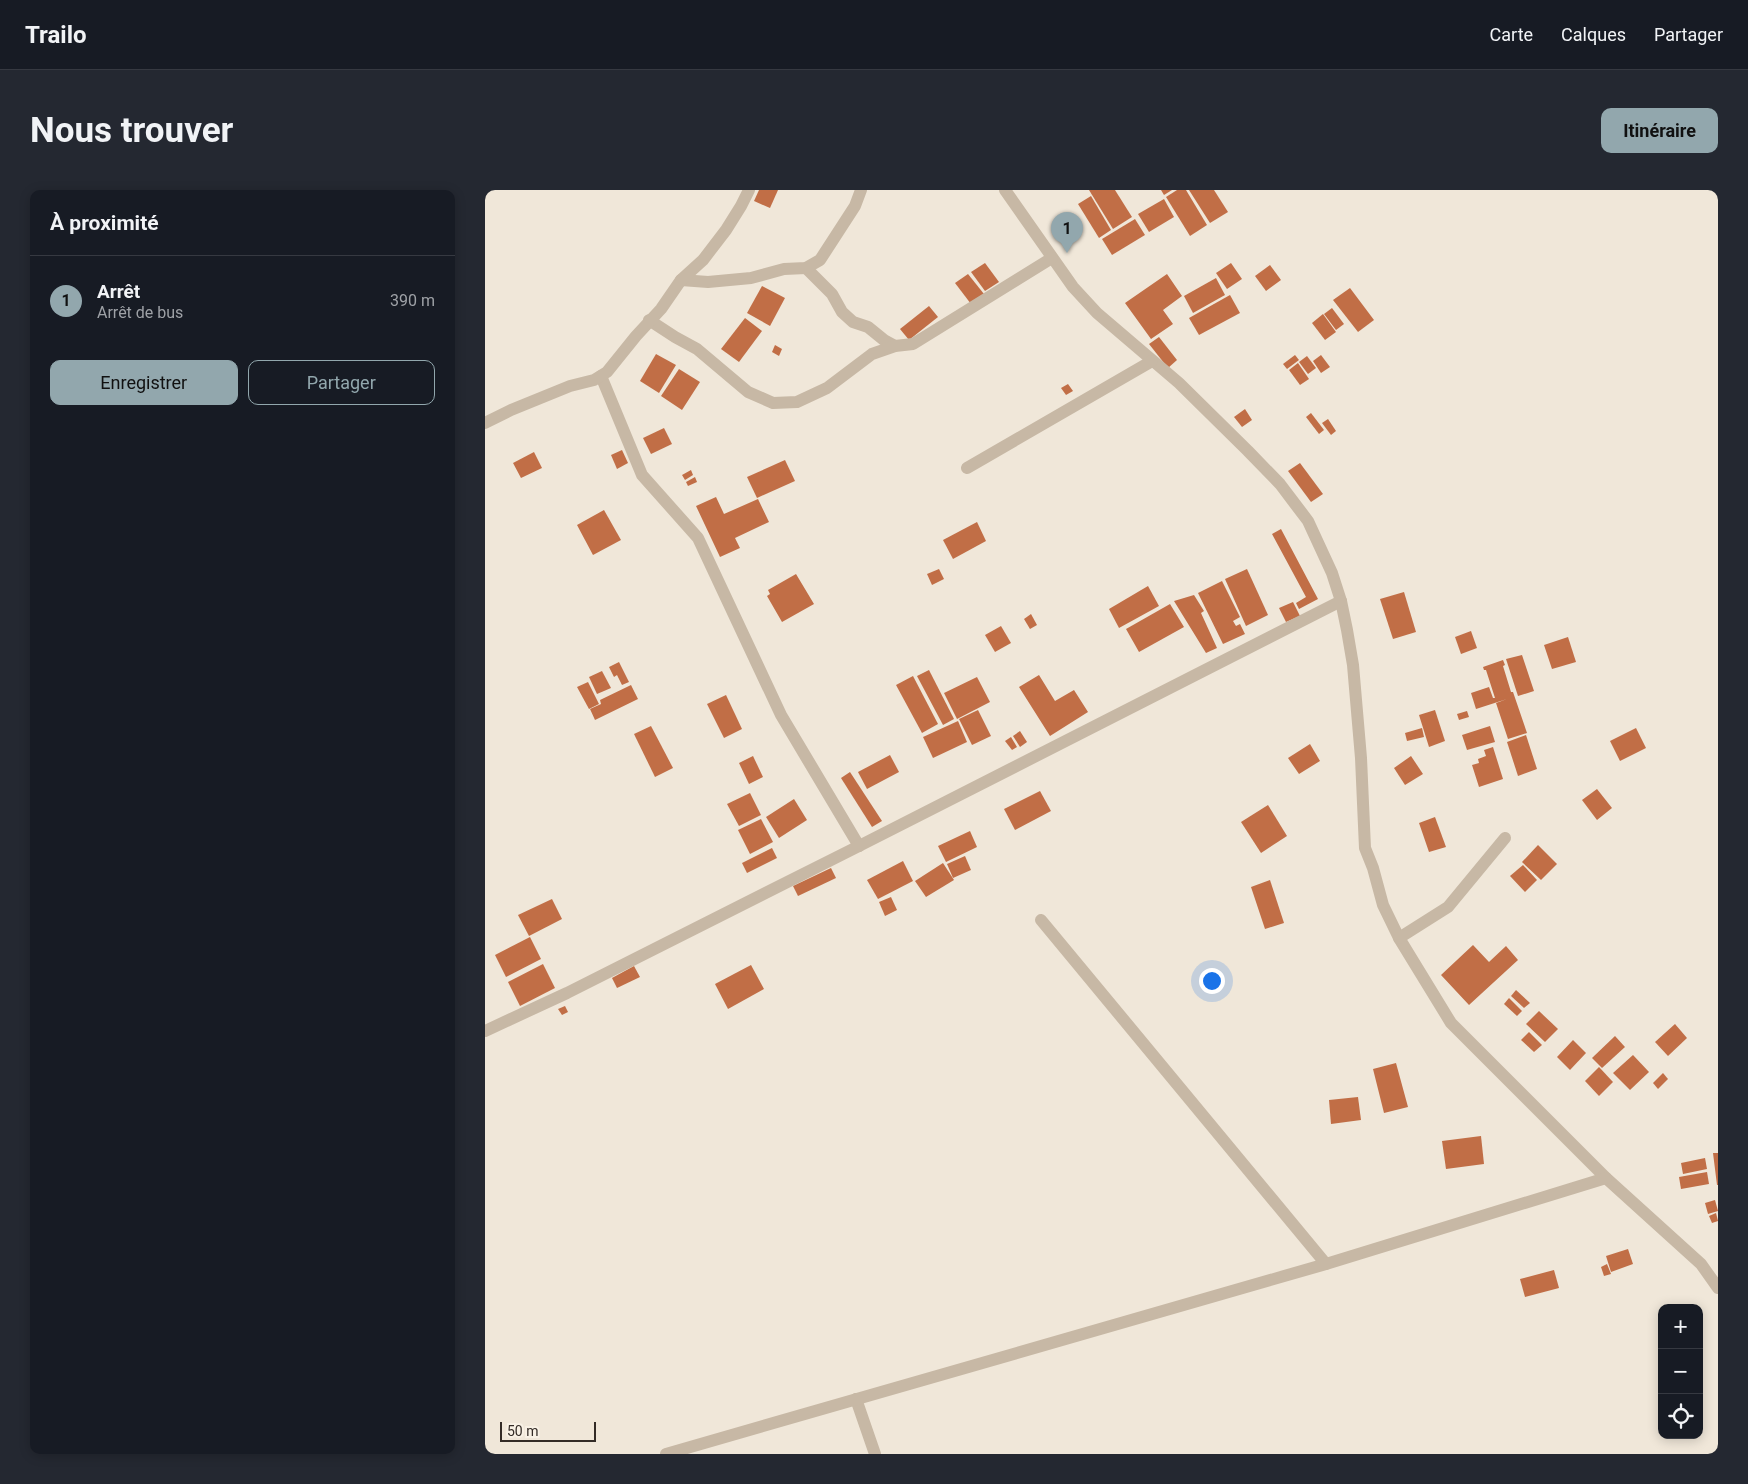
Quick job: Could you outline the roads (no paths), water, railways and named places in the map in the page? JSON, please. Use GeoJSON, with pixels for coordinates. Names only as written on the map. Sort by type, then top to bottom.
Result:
{"type":"FeatureCollection","features":[{"type":"Feature","properties":{"kind":"street"},"geometry":{"type":"LineString","coordinates":[[485,423],[511,410],[570,386],[594,380],[601,376],[613,365],[649,320],[661,309],[681,280],[703,260],[741,206],[749,190]]}},
{"type":"Feature","properties":{"kind":"street"},"geometry":{"type":"LineString","coordinates":[[681,280],[708,282],[751,278],[784,269],[806,268],[820,260],[855,206],[861,190]]}},
{"type":"Feature","properties":{"kind":"street"},"geometry":{"type":"LineString","coordinates":[[1005,190],[1073,287],[1097,313],[1185,390],[1281,484],[1312,530],[1332,573],[1341,601],[1353,665],[1361,758],[1365,848],[1373,868],[1383,905],[1399,938],[1451,1023],[1607,1178],[1701,1264],[1718,1288]]}},
{"type":"Feature","properties":{"kind":"street"},"geometry":{"type":"LineString","coordinates":[[649,320],[697,349],[748,392],[773,403],[797,402],[827,388],[872,354],[895,346],[913,344],[1052,258]]}},
{"type":"Feature","properties":{"kind":"street"},"geometry":{"type":"LineString","coordinates":[[806,268],[832,294],[842,312],[853,322],[868,327],[883,340],[895,346]]}},
{"type":"Feature","properties":{"kind":"street"},"geometry":{"type":"LineString","coordinates":[[967,468],[1152,361]]}},
{"type":"Feature","properties":{"kind":"street"},"geometry":{"type":"LineString","coordinates":[[601,376],[642,475],[698,538],[781,715],[859,846]]}},
{"type":"Feature","properties":{"kind":"street"},"geometry":{"type":"LineString","coordinates":[[485,1031],[567,993],[1341,601]]}},
{"type":"Feature","properties":{"kind":"street"},"geometry":{"type":"LineString","coordinates":[[1399,938],[1448,907],[1505,838]]}},
{"type":"Feature","properties":{"kind":"street"},"geometry":{"type":"LineString","coordinates":[[1041,920],[1326,1264]]}},
{"type":"Feature","properties":{"kind":"street"},"geometry":{"type":"LineString","coordinates":[[666,1454],[1326,1264],[1607,1178]]}},
{"type":"Feature","properties":{"kind":"street"},"geometry":{"type":"LineString","coordinates":[[856,1399],[875,1454]]}},
{"type":"Feature","properties":{"kind":"place","name":"Arrêt"},"geometry":{"type":"Point","coordinates":[1067,253]}}]}
